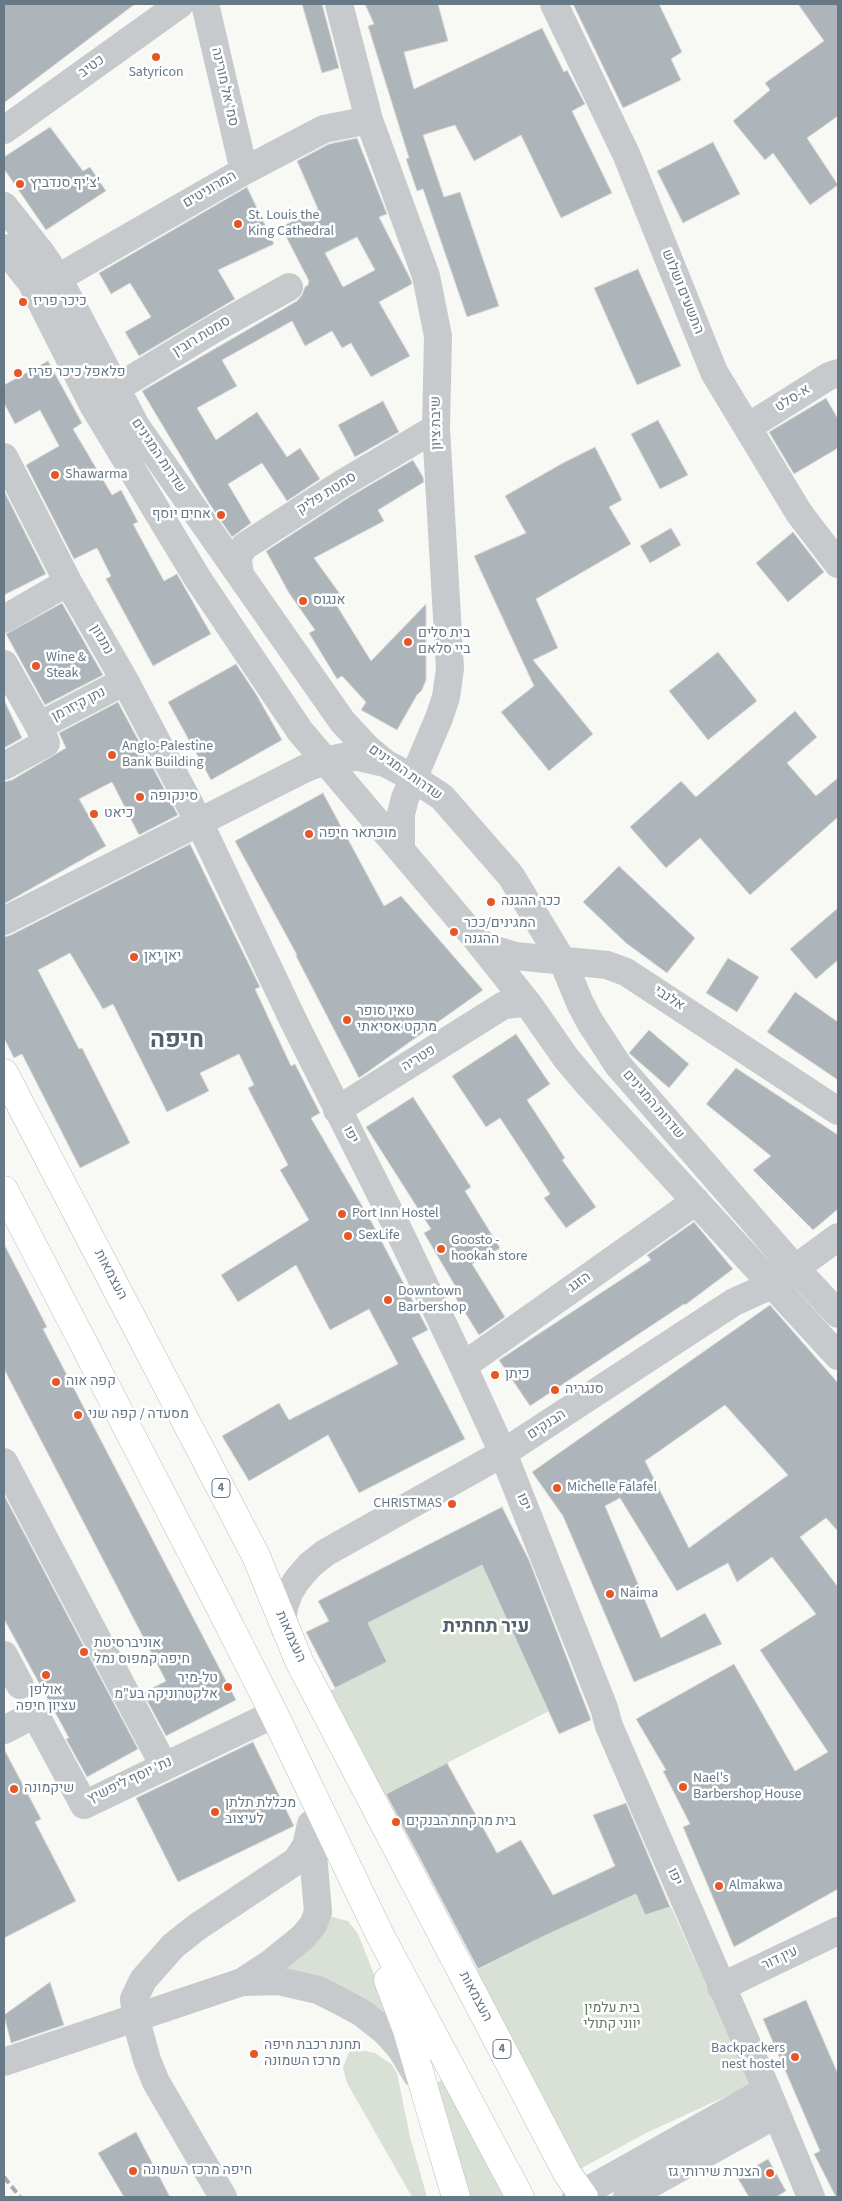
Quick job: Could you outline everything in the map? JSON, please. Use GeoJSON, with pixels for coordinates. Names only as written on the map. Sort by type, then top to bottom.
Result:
{"type":"FeatureCollection","features":[{"type":"Feature","properties":{"kind":"highway","name":"העצמאות"},"geometry":{"type":"LineString","coordinates":[[4,1073],[256,1556],[300,1661],[580,2196]]}},
{"type":"Feature","properties":{"kind":"highway"},"geometry":{"type":"LineString","coordinates":[[4,1190],[274,1714],[380,1935],[520,2197]]}},
{"type":"Feature","properties":{"kind":"highway"},"geometry":{"type":"LineString","coordinates":[[380,1935],[389,1986],[407,2030],[456,2197]]}},
{"type":"Feature","properties":{"kind":"street","name":"כטיב"},"geometry":{"type":"LineString","coordinates":[[4,130],[180,4]]}},
{"type":"Feature","properties":{"kind":"street","name":"סמ' אל מורינה"},"geometry":{"type":"LineString","coordinates":[[205,4],[244,171]]}},
{"type":"Feature","properties":{"kind":"street","name":"שיבת ציון"},"geometry":{"type":"LineString","coordinates":[[339,4],[369,120],[426,276],[438,336],[436,428],[450,669],[446,697],[439,718],[413,778],[401,814],[401,848]]}},
{"type":"Feature","properties":{"kind":"street","name":"התשעים ושלוש"},"geometry":{"type":"LineString","coordinates":[[554,4],[628,156],[714,372],[798,513],[838,564]]}},
{"type":"Feature","properties":{"kind":"street","name":"המרוניטים"},"geometry":{"type":"LineString","coordinates":[[58,278],[244,171],[324,129],[369,120]]}},
{"type":"Feature","properties":{"kind":"street","name":"שדרות המגינים"},"geometry":{"type":"LineString","coordinates":[[4,206],[42,254],[58,278],[136,426],[342,721],[367,748],[385,763],[442,797],[511,876],[563,962],[580,1003],[603,1045],[618,1065],[766,1235],[776,1273],[838,1356]]}},
{"type":"Feature","properties":{"kind":"street","name":"שדרות המגינים"},"geometry":{"type":"LineString","coordinates":[[4,248],[31,282],[93,405],[198,579],[300,731],[478,941],[529,1005],[555,1044],[587,1083],[696,1201],[776,1273],[838,1314]]}},
{"type":"Feature","properties":{"kind":"street","name":"סמטת רובין"},"geometry":{"type":"LineString","coordinates":[[115,389],[214,329],[289,287]]}},
{"type":"Feature","properties":{"kind":"street","name":"א-סלט"},"geometry":{"type":"LineString","coordinates":[[748,427],[829,376],[838,373]]}},
{"type":"Feature","properties":{"kind":"street","name":"סמטת פליק"},"geometry":{"type":"LineString","coordinates":[[240,574],[239,554],[245,546],[343,483],[436,428]]}},
{"type":"Feature","properties":{"kind":"street","name":"נתנזון"},"geometry":{"type":"LineString","coordinates":[[4,458],[68,582],[125,681],[199,822]]}},
{"type":"Feature","properties":{"kind":"street"},"geometry":{"type":"LineString","coordinates":[[4,619],[68,582]]}},
{"type":"Feature","properties":{"kind":"street"},"geometry":{"type":"LineString","coordinates":[[4,664],[39,726]]}},
{"type":"Feature","properties":{"kind":"street","name":"נתן קיזרמן"},"geometry":{"type":"LineString","coordinates":[[4,766],[46,743],[39,726],[125,681]]}},
{"type":"Feature","properties":{"kind":"street"},"geometry":{"type":"LineString","coordinates":[[4,921],[324,761],[359,757],[385,763]]}},
{"type":"Feature","properties":{"kind":"street","name":"יפו"},"geometry":{"type":"LineString","coordinates":[[199,822],[337,1110],[398,1227],[504,1454],[604,1708],[609,1726],[772,2102],[811,2197]]}},
{"type":"Feature","properties":{"kind":"street","name":"אלנבי"},"geometry":{"type":"LineString","coordinates":[[478,941],[492,949],[515,956],[563,962],[587,962],[607,965],[626,972],[838,1111]]}},
{"type":"Feature","properties":{"kind":"street","name":"פטריה"},"geometry":{"type":"LineString","coordinates":[[337,1110],[504,1005],[522,1003],[529,1005]]}},
{"type":"Feature","properties":{"kind":"street","name":"הזגג"},"geometry":{"type":"LineString","coordinates":[[463,1366],[696,1201]]}},
{"type":"Feature","properties":{"kind":"street","name":"הבנקים"},"geometry":{"type":"LineString","coordinates":[[285,1629],[283,1612],[289,1593],[297,1580],[318,1559],[504,1454],[776,1273],[838,1237]]}},
{"type":"Feature","properties":{"kind":"street"},"geometry":{"type":"LineString","coordinates":[[4,1462],[164,1766]]}},
{"type":"Feature","properties":{"kind":"street"},"geometry":{"type":"LineString","coordinates":[[4,1655],[20,1685]]}},
{"type":"Feature","properties":{"kind":"street","name":"נת' יוסף ליפשיץ"},"geometry":{"type":"LineString","coordinates":[[4,1730],[35,1714],[84,1805],[274,1714]]}},
{"type":"Feature","properties":{"kind":"street"},"geometry":{"type":"LineString","coordinates":[[4,2062],[242,1982],[271,1963],[302,1938],[313,1925],[318,1912],[311,1824],[311,1792]]}},
{"type":"Feature","properties":{"kind":"street"},"geometry":{"type":"LineString","coordinates":[[223,2197],[156,2082],[147,2060],[137,2024],[134,1999],[143,1980],[173,1946],[197,1927],[296,1861],[306,1846],[311,1824]]}},
{"type":"Feature","properties":{"kind":"street","name":"עין דור"},"geometry":{"type":"LineString","coordinates":[[721,1987],[838,1931]]}},
{"type":"Feature","properties":{"kind":"street"},"geometry":{"type":"LineString","coordinates":[[242,1982],[279,1981],[318,1990],[362,2013],[386,2032],[402,2049],[422,2084]]}},
{"type":"Feature","properties":{"kind":"street"},"geometry":{"type":"LineString","coordinates":[[580,2196],[772,2102]]}},
{"type":"Feature","properties":{"kind":"street"},"geometry":{"type":"LineString","coordinates":[[627,2197],[772,2102]]}},
{"type":"Feature","properties":{"kind":"green space"},"geometry":{"type":"Polygon","coordinates":[[[482,1565],[549,1711],[378,1798],[327,1692],[387,1662],[368,1623],[482,1565]]]}},
{"type":"Feature","properties":{"kind":"green space","name":"בית עלמין יווני קתולי"},"geometry":{"type":"Polygon","coordinates":[[[636,1894],[645,1915],[671,1907],[751,2085],[648,2132],[578,2170],[476,1971],[542,1937],[636,1894]]]}},
{"type":"Feature","properties":{"kind":"green space"},"geometry":{"type":"Polygon","coordinates":[[[332,1917],[348,1921],[358,1934],[376,1979],[386,2013],[383,2015],[289,1970],[287,1966],[327,1918],[332,1917]]]}},
{"type":"Feature","properties":{"kind":"green space"},"geometry":{"type":"Polygon","coordinates":[[[355,2049],[375,2053],[391,2064],[397,2073],[410,2137],[427,2197],[412,2197],[347,2083],[343,2068],[349,2052],[355,2049]]]}},
{"type":"Feature","properties":{"kind":"green space"},"geometry":{"type":"Polygon","coordinates":[[[445,2078],[513,2197],[466,2197],[430,2087],[445,2078]]]}},
{"type":"Feature","properties":{"kind":"building"},"geometry":{"type":"Polygon","coordinates":[[[4,4],[135,4],[4,103],[4,4]]]}},
{"type":"Feature","properties":{"kind":"building"},"geometry":{"type":"Polygon","coordinates":[[[302,4],[322,4],[339,68],[322,73],[302,4]]]}},
{"type":"Feature","properties":{"kind":"building"},"geometry":{"type":"Polygon","coordinates":[[[365,4],[438,4],[448,41],[404,52],[414,89],[542,28],[564,72],[567,70],[585,104],[572,111],[612,193],[561,218],[521,135],[474,161],[455,125],[423,135],[444,197],[460,192],[499,306],[467,317],[423,189],[417,191],[406,159],[409,158],[368,26],[374,24],[365,4]]]}},
{"type":"Feature","properties":{"kind":"building"},"geometry":{"type":"Polygon","coordinates":[[[573,4],[659,4],[682,52],[671,59],[681,80],[623,108],[573,4]]]}},
{"type":"Feature","properties":{"kind":"building"},"geometry":{"type":"Polygon","coordinates":[[[798,4],[838,4],[838,116],[807,138],[838,185],[810,205],[773,153],[765,160],[733,121],[770,90],[765,83],[824,41],[798,4]]]}},
{"type":"Feature","properties":{"kind":"building"},"geometry":{"type":"Polygon","coordinates":[[[50,127],[83,171],[90,167],[106,191],[46,230],[4,169],[4,157],[50,127]]]}},
{"type":"Feature","properties":{"kind":"building"},"geometry":{"type":"Polygon","coordinates":[[[357,138],[387,214],[379,217],[412,284],[379,302],[410,356],[371,377],[351,343],[342,348],[332,331],[305,346],[292,321],[222,360],[237,386],[197,408],[216,440],[257,412],[287,457],[300,448],[320,479],[287,501],[262,463],[228,484],[251,523],[232,537],[209,503],[142,391],[297,301],[302,295],[309,281],[281,227],[318,209],[297,161],[329,144],[357,138]],[[357,237],[325,253],[343,287],[375,270],[357,237]]]}},
{"type":"Feature","properties":{"kind":"building"},"geometry":{"type":"Polygon","coordinates":[[[713,142],[740,194],[683,223],[657,171],[713,142]]]}},
{"type":"Feature","properties":{"kind":"building"},"geometry":{"type":"Polygon","coordinates":[[[247,187],[274,244],[218,270],[235,299],[139,356],[125,332],[151,317],[130,283],[111,294],[99,273],[247,187]]]}},
{"type":"Feature","properties":{"kind":"building"},"geometry":{"type":"Polygon","coordinates":[[[638,269],[681,366],[637,385],[594,288],[638,269]]]}},
{"type":"Feature","properties":{"kind":"building"},"geometry":{"type":"Polygon","coordinates":[[[48,361],[82,423],[73,429],[112,495],[121,490],[138,522],[133,524],[164,581],[177,574],[211,634],[153,666],[106,579],[111,576],[97,548],[74,559],[26,465],[59,446],[40,410],[15,424],[4,403],[4,385],[48,361]]]}},
{"type":"Feature","properties":{"kind":"building"},"geometry":{"type":"Polygon","coordinates":[[[826,398],[838,419],[838,448],[794,474],[769,432],[826,398]]]}},
{"type":"Feature","properties":{"kind":"building"},"geometry":{"type":"Polygon","coordinates":[[[383,401],[399,432],[355,457],[338,425],[383,401]]]}},
{"type":"Feature","properties":{"kind":"building"},"geometry":{"type":"Polygon","coordinates":[[[658,420],[688,475],[660,489],[631,434],[658,420]]]}},
{"type":"Feature","properties":{"kind":"building"},"geometry":{"type":"Polygon","coordinates":[[[595,447],[622,500],[609,507],[631,544],[536,599],[558,648],[533,660],[593,734],[549,771],[501,712],[534,686],[474,556],[526,533],[505,496],[595,447]]]}},
{"type":"Feature","properties":{"kind":"building"},"geometry":{"type":"Polygon","coordinates":[[[413,460],[424,482],[378,510],[384,521],[314,558],[345,601],[337,606],[371,661],[426,604],[426,680],[422,690],[417,695],[397,730],[361,710],[366,702],[342,676],[337,679],[309,633],[315,630],[289,593],[266,551],[351,496],[413,460]]]}},
{"type":"Feature","properties":{"kind":"building"},"geometry":{"type":"Polygon","coordinates":[[[4,491],[46,574],[4,595],[4,491]]]}},
{"type":"Feature","properties":{"kind":"building"},"geometry":{"type":"Polygon","coordinates":[[[671,528],[681,545],[650,563],[640,546],[671,528]]]}},
{"type":"Feature","properties":{"kind":"building"},"geometry":{"type":"Polygon","coordinates":[[[793,532],[824,572],[788,602],[756,563],[793,532]]]}},
{"type":"Feature","properties":{"kind":"building"},"geometry":{"type":"Polygon","coordinates":[[[62,603],[103,675],[45,705],[6,634],[62,603]]]}},
{"type":"Feature","properties":{"kind":"building"},"geometry":{"type":"Polygon","coordinates":[[[718,652],[757,701],[708,740],[669,691],[718,652]]]}},
{"type":"Feature","properties":{"kind":"building"},"geometry":{"type":"Polygon","coordinates":[[[236,664],[256,694],[282,740],[211,780],[168,702],[236,664]]]}},
{"type":"Feature","properties":{"kind":"building"},"geometry":{"type":"Polygon","coordinates":[[[4,700],[22,738],[4,748],[4,700]]]}},
{"type":"Feature","properties":{"kind":"building"},"geometry":{"type":"Polygon","coordinates":[[[118,702],[178,815],[139,835],[112,782],[79,799],[106,846],[4,904],[4,782],[12,780],[66,748],[59,733],[118,702]]]}},
{"type":"Feature","properties":{"kind":"building"},"geometry":{"type":"Polygon","coordinates":[[[795,711],[817,737],[787,763],[816,796],[838,778],[838,817],[750,895],[700,838],[666,868],[630,827],[681,781],[696,797],[795,711]]]}},
{"type":"Feature","properties":{"kind":"building"},"geometry":{"type":"Polygon","coordinates":[[[323,793],[384,906],[401,896],[483,990],[359,1078],[297,955],[235,841],[323,793]]]}},
{"type":"Feature","properties":{"kind":"building"},"geometry":{"type":"Polygon","coordinates":[[[190,844],[260,987],[255,989],[291,1066],[295,1064],[320,1113],[311,1118],[372,1223],[428,1330],[412,1338],[465,1439],[359,1493],[328,1435],[249,1481],[222,1436],[279,1403],[289,1420],[398,1364],[369,1309],[330,1330],[296,1265],[238,1302],[221,1275],[309,1220],[280,1170],[288,1165],[248,1088],[254,1085],[239,1054],[200,1073],[209,1091],[167,1112],[113,1004],[103,1009],[70,953],[38,970],[79,1049],[82,1048],[130,1143],[80,1168],[22,1054],[14,1058],[4,1038],[4,937],[190,844]]]}},
{"type":"Feature","properties":{"kind":"building"},"geometry":{"type":"Polygon","coordinates":[[[619,866],[695,938],[667,973],[626,943],[583,902],[619,866]]]}},
{"type":"Feature","properties":{"kind":"building"},"geometry":{"type":"Polygon","coordinates":[[[838,908],[838,960],[816,979],[790,949],[838,908]]]}},
{"type":"Feature","properties":{"kind":"building"},"geometry":{"type":"Polygon","coordinates":[[[728,958],[759,977],[737,1012],[706,993],[728,958]]]}},
{"type":"Feature","properties":{"kind":"building"},"geometry":{"type":"Polygon","coordinates":[[[795,992],[838,1022],[838,1080],[767,1032],[795,992]]]}},
{"type":"Feature","properties":{"kind":"building"},"geometry":{"type":"Polygon","coordinates":[[[649,1030],[689,1064],[669,1088],[629,1053],[649,1030]]]}},
{"type":"Feature","properties":{"kind":"building"},"geometry":{"type":"Polygon","coordinates":[[[516,1034],[550,1084],[527,1100],[565,1158],[562,1160],[596,1207],[566,1228],[544,1198],[550,1194],[500,1118],[486,1127],[452,1076],[516,1034]]]}},
{"type":"Feature","properties":{"kind":"building"},"geometry":{"type":"Polygon","coordinates":[[[736,1068],[838,1135],[838,1209],[813,1230],[753,1170],[771,1156],[706,1104],[736,1068]]]}},
{"type":"Feature","properties":{"kind":"building"},"geometry":{"type":"Polygon","coordinates":[[[413,1097],[471,1187],[465,1191],[500,1248],[472,1264],[505,1317],[479,1335],[452,1292],[457,1289],[424,1233],[431,1229],[366,1127],[413,1097]]]}},
{"type":"Feature","properties":{"kind":"building"},"geometry":{"type":"Polygon","coordinates":[[[694,1222],[733,1269],[685,1305],[530,1406],[499,1360],[651,1260],[647,1255],[694,1222]]]}},
{"type":"Feature","properties":{"kind":"building"},"geometry":{"type":"Polygon","coordinates":[[[4,1244],[47,1327],[43,1329],[236,1700],[166,1736],[143,1693],[166,1681],[4,1369],[4,1244]]]}},
{"type":"Feature","properties":{"kind":"building"},"geometry":{"type":"Polygon","coordinates":[[[770,1305],[838,1383],[838,1531],[826,1518],[800,1537],[838,1587],[838,1889],[734,1947],[683,1827],[690,1824],[663,1771],[666,1770],[636,1719],[734,1664],[795,1771],[828,1752],[760,1650],[816,1614],[772,1557],[737,1582],[728,1563],[677,1591],[620,1498],[605,1506],[661,1638],[705,1613],[722,1644],[634,1682],[563,1516],[532,1472],[770,1305]],[[725,1405],[645,1461],[689,1548],[788,1475],[725,1405]]]}},
{"type":"Feature","properties":{"kind":"building"},"geometry":{"type":"Polygon","coordinates":[[[4,1495],[138,1749],[87,1777],[66,1739],[69,1738],[4,1619],[4,1495]]]}},
{"type":"Feature","properties":{"kind":"building"},"geometry":{"type":"Polygon","coordinates":[[[502,1507],[529,1560],[591,1720],[559,1734],[482,1565],[368,1623],[387,1662],[335,1688],[306,1632],[329,1621],[318,1601],[502,1507]]]}},
{"type":"Feature","properties":{"kind":"building","name":"מכללת תלתן לעיצוב"},"geometry":{"type":"Polygon","coordinates":[[[253,1742],[294,1826],[178,1882],[136,1798],[253,1742]]]}},
{"type":"Feature","properties":{"kind":"building"},"geometry":{"type":"Polygon","coordinates":[[[4,1749],[41,1819],[35,1822],[76,1901],[4,1938],[4,1749]]]}},
{"type":"Feature","properties":{"kind":"building"},"geometry":{"type":"Polygon","coordinates":[[[447,1763],[497,1853],[521,1840],[553,1895],[615,1866],[593,1815],[626,1803],[670,1907],[645,1915],[636,1894],[478,1969],[386,1794],[447,1763]]]}},
{"type":"Feature","properties":{"kind":"building"},"geometry":{"type":"Polygon","coordinates":[[[50,1982],[64,2025],[11,2043],[4,2015],[50,1982]]]}},
{"type":"Feature","properties":{"kind":"building"},"geometry":{"type":"Polygon","coordinates":[[[806,2000],[838,2074],[838,2197],[836,2197],[814,2154],[820,2151],[763,2019],[806,2000]]]}},
{"type":"Feature","properties":{"kind":"building","name":"חיפה מרכז השמונה"},"geometry":{"type":"Polygon","coordinates":[[[136,2132],[170,2197],[124,2197],[98,2153],[136,2132]]]}},
{"type":"Feature","properties":{"kind":"building"},"geometry":{"type":"Polygon","coordinates":[[[768,2159],[786,2191],[776,2197],[749,2197],[737,2177],[768,2159]]]}},
{"type":"Feature","properties":{"kind":"railway"},"geometry":{"type":"LineString","coordinates":[[4,2177],[20,2197]]}},
{"type":"Feature","properties":{"kind":"place","name":"Satyricon"},"geometry":{"type":"Point","coordinates":[156,57]}},
{"type":"Feature","properties":{"kind":"place","name":"צ'יף סנדביץ'"},"geometry":{"type":"Point","coordinates":[20,184]}},
{"type":"Feature","properties":{"kind":"place","name":"St. Louis the King Cathedral"},"geometry":{"type":"Point","coordinates":[238,224]}},
{"type":"Feature","properties":{"kind":"place","name":"כיכר פריז"},"geometry":{"type":"Point","coordinates":[23,302]}},
{"type":"Feature","properties":{"kind":"place","name":"פלאפל כיכר פריז"},"geometry":{"type":"Point","coordinates":[18,373]}},
{"type":"Feature","properties":{"kind":"place","name":"Shawarma"},"geometry":{"type":"Point","coordinates":[55,475]}},
{"type":"Feature","properties":{"kind":"place","name":"אחים יוסף"},"geometry":{"type":"Point","coordinates":[221,515]}},
{"type":"Feature","properties":{"kind":"place","name":"אנגוס"},"geometry":{"type":"Point","coordinates":[303,601]}},
{"type":"Feature","properties":{"kind":"place","name":"בית סלים ביי סלאם"},"geometry":{"type":"Point","coordinates":[408,642]}},
{"type":"Feature","properties":{"kind":"place","name":"Wine & Steak"},"geometry":{"type":"Point","coordinates":[36,666]}},
{"type":"Feature","properties":{"kind":"place","name":"Anglo-Palestine Bank Building"},"geometry":{"type":"Point","coordinates":[112,755]}},
{"type":"Feature","properties":{"kind":"place","name":"סינקופה"},"geometry":{"type":"Point","coordinates":[140,797]}},
{"type":"Feature","properties":{"kind":"place","name":"כיאט"},"geometry":{"type":"Point","coordinates":[94,814]}},
{"type":"Feature","properties":{"kind":"place","name":"מוכתאר חיפה"},"geometry":{"type":"Point","coordinates":[309,834]}},
{"type":"Feature","properties":{"kind":"place","name":"ככר ההגנה"},"geometry":{"type":"Point","coordinates":[491,902]}},
{"type":"Feature","properties":{"kind":"place","name":"המגינים/ככר ההגנה"},"geometry":{"type":"Point","coordinates":[454,932]}},
{"type":"Feature","properties":{"kind":"place","name":"יאן יאן"},"geometry":{"type":"Point","coordinates":[134,957]}},
{"type":"Feature","properties":{"kind":"place","name":"טאיו סופר מרקט אסיאתי"},"geometry":{"type":"Point","coordinates":[347,1020]}},
{"type":"Feature","properties":{"kind":"place","name":"Port Inn Hostel"},"geometry":{"type":"Point","coordinates":[342,1214]}},
{"type":"Feature","properties":{"kind":"place","name":"SexLife"},"geometry":{"type":"Point","coordinates":[348,1236]}},
{"type":"Feature","properties":{"kind":"place","name":"Goosto - hookah store"},"geometry":{"type":"Point","coordinates":[441,1249]}},
{"type":"Feature","properties":{"kind":"place","name":"Downtown Barbershop"},"geometry":{"type":"Point","coordinates":[388,1300]}},
{"type":"Feature","properties":{"kind":"place","name":"כיתן"},"geometry":{"type":"Point","coordinates":[495,1375]}},
{"type":"Feature","properties":{"kind":"place","name":"קפה אוה"},"geometry":{"type":"Point","coordinates":[56,1382]}},
{"type":"Feature","properties":{"kind":"place","name":"סנגריה"},"geometry":{"type":"Point","coordinates":[555,1390]}},
{"type":"Feature","properties":{"kind":"place","name":"מסעדה / קפה שני"},"geometry":{"type":"Point","coordinates":[78,1415]}},
{"type":"Feature","properties":{"kind":"place","name":"Michelle Falafel"},"geometry":{"type":"Point","coordinates":[557,1488]}},
{"type":"Feature","properties":{"kind":"place","name":"CHRISTMAS"},"geometry":{"type":"Point","coordinates":[452,1504]}},
{"type":"Feature","properties":{"kind":"place","name":"Naima"},"geometry":{"type":"Point","coordinates":[610,1594]}},
{"type":"Feature","properties":{"kind":"place","name":"אוניברסיטת חיפה קמפוס נמל"},"geometry":{"type":"Point","coordinates":[84,1652]}},
{"type":"Feature","properties":{"kind":"place","name":"אולפן עציון חיפה"},"geometry":{"type":"Point","coordinates":[46,1675]}},
{"type":"Feature","properties":{"kind":"place","name":"טל-מיר אלקטרוניקה בע\"מ"},"geometry":{"type":"Point","coordinates":[228,1687]}},
{"type":"Feature","properties":{"kind":"place","name":"Nael's Barbershop House"},"geometry":{"type":"Point","coordinates":[683,1787]}},
{"type":"Feature","properties":{"kind":"place","name":"שיקמונה"},"geometry":{"type":"Point","coordinates":[14,1789]}},
{"type":"Feature","properties":{"kind":"place","name":"מכללת תלתן לעיצוב"},"geometry":{"type":"Point","coordinates":[215,1812]}},
{"type":"Feature","properties":{"kind":"place","name":"בית מרקחת הבנקים"},"geometry":{"type":"Point","coordinates":[396,1822]}},
{"type":"Feature","properties":{"kind":"place","name":"Almakwa"},"geometry":{"type":"Point","coordinates":[719,1886]}},
{"type":"Feature","properties":{"kind":"place","name":"תחנת רכבת חיפה מרכז השמונה"},"geometry":{"type":"Point","coordinates":[254,2054]}},
{"type":"Feature","properties":{"kind":"place","name":"Backpackers nest hostel"},"geometry":{"type":"Point","coordinates":[795,2057]}},
{"type":"Feature","properties":{"kind":"place","name":"חיפה מרכז השמונה"},"geometry":{"type":"Point","coordinates":[133,2171]}},
{"type":"Feature","properties":{"kind":"place","name":"הצנרת שירותי גז"},"geometry":{"type":"Point","coordinates":[770,2173]}},
{"type":"Feature","properties":{"kind":"district","name":"חיפה"},"geometry":{"type":"Point","coordinates":[177,1042]}},
{"type":"Feature","properties":{"kind":"district","name":"עיר תחתית"},"geometry":{"type":"Point","coordinates":[486,1628]}}]}
